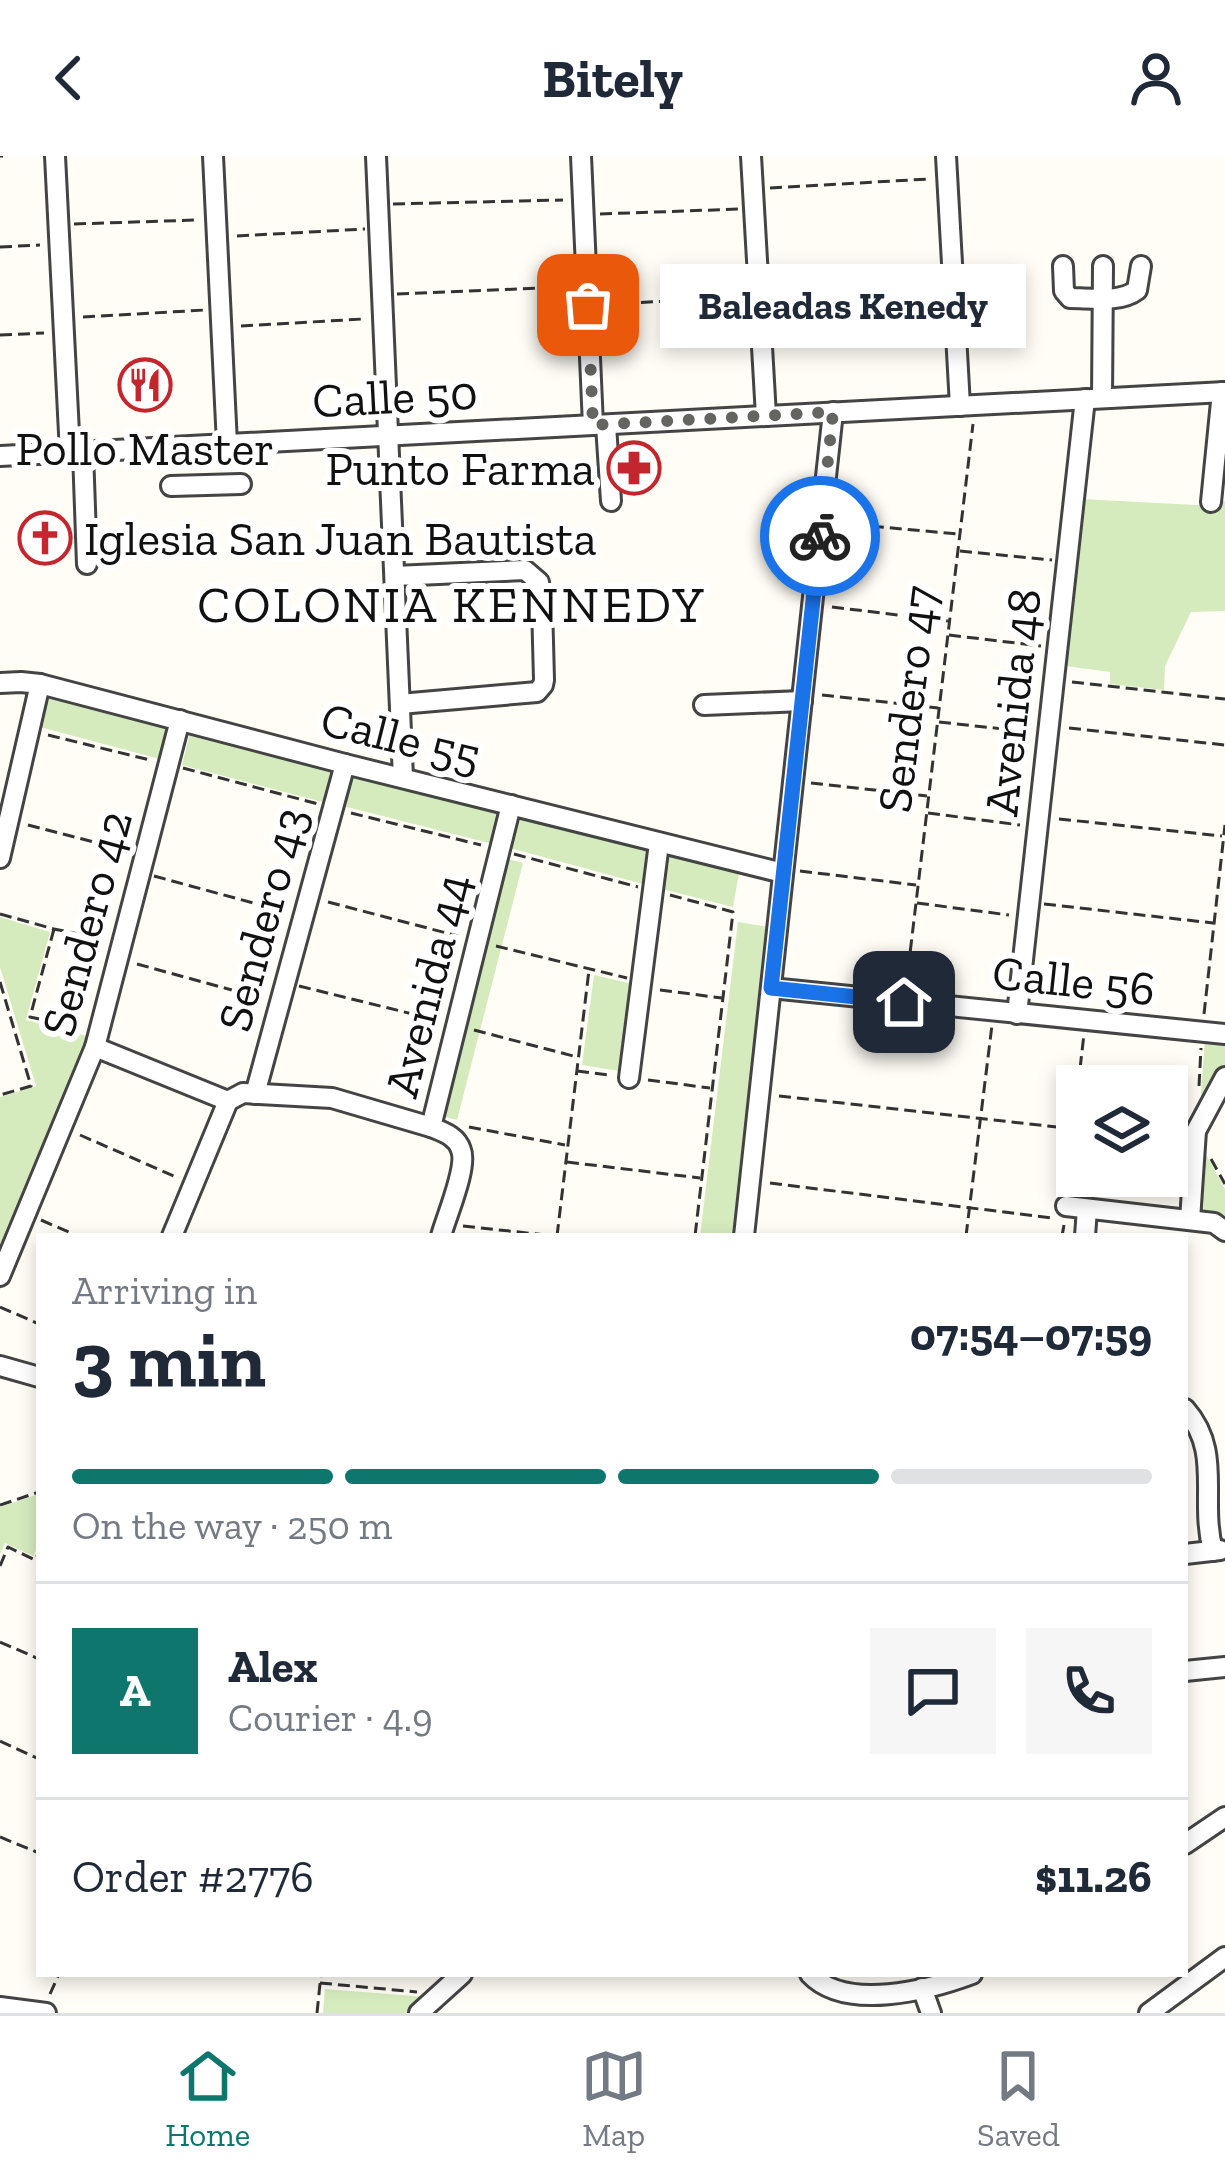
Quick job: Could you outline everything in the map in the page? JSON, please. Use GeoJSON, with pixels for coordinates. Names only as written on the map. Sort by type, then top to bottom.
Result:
{"type":"FeatureCollection","features":[{"type":"Feature","properties":{"kind":"street"},"geometry":{"type":"LineString","coordinates":[[55,156],[63,325],[87,564]]}},
{"type":"Feature","properties":{"kind":"street"},"geometry":{"type":"LineString","coordinates":[[211,486],[219,445],[221,318],[213,156]]}},
{"type":"Feature","properties":{"kind":"street"},"geometry":{"type":"LineString","coordinates":[[376,156],[403,778]]}},
{"type":"Feature","properties":{"kind":"street"},"geometry":{"type":"LineString","coordinates":[[581,156],[587,296],[611,501]]}},
{"type":"Feature","properties":{"kind":"street"},"geometry":{"type":"LineString","coordinates":[[751,156],[766,416]]}},
{"type":"Feature","properties":{"kind":"street"},"geometry":{"type":"LineString","coordinates":[[946,156],[952,266],[968,405]]}},
{"type":"Feature","properties":{"kind":"street"},"geometry":{"type":"LineString","coordinates":[[1064,266],[1064,291],[1070,298],[1130,296],[1137,290],[1141,266]]}},
{"type":"Feature","properties":{"kind":"street","name":"Avenida 48"},"geometry":{"type":"LineString","coordinates":[[1017,1013],[1067,561],[1094,398],[1103,266]]}},
{"type":"Feature","properties":{"kind":"street"},"geometry":{"type":"LineString","coordinates":[[1211,502],[1223,392]]}},
{"type":"Feature","properties":{"kind":"street","name":"Calle 50"},"geometry":{"type":"LineString","coordinates":[[0,456],[1223,392]]}},
{"type":"Feature","properties":{"kind":"street"},"geometry":{"type":"LineString","coordinates":[[744,1233],[833,412]]}},
{"type":"Feature","properties":{"kind":"street"},"geometry":{"type":"LineString","coordinates":[[171,486],[241,484]]}},
{"type":"Feature","properties":{"kind":"street"},"geometry":{"type":"LineString","coordinates":[[395,576],[525,569],[539,582],[542,604],[544,680],[537,692],[400,704]]}},
{"type":"Feature","properties":{"kind":"street","name":"Calle 55"},"geometry":{"type":"LineString","coordinates":[[0,682],[40,684],[783,871]]}},
{"type":"Feature","properties":{"kind":"street"},"geometry":{"type":"LineString","coordinates":[[0,858],[40,684]]}},
{"type":"Feature","properties":{"kind":"street"},"geometry":{"type":"LineString","coordinates":[[704,705],[802,697]]}},
{"type":"Feature","properties":{"kind":"street","name":"Sendero 42"},"geometry":{"type":"LineString","coordinates":[[0,1276],[97,1040],[181,720]]}},
{"type":"Feature","properties":{"kind":"street","name":"Sendero 43"},"geometry":{"type":"LineString","coordinates":[[256,1094],[345,764]]}},
{"type":"Feature","properties":{"kind":"street","name":"Avenida 44"},"geometry":{"type":"LineString","coordinates":[[442,1230],[463,1162],[461,1148],[452,1136],[432,1124],[511,805]]}},
{"type":"Feature","properties":{"kind":"street"},"geometry":{"type":"LineString","coordinates":[[629,1078],[659,843]]}},
{"type":"Feature","properties":{"kind":"street","name":"Calle 56"},"geometry":{"type":"LineString","coordinates":[[771,988],[1225,1034]]}},
{"type":"Feature","properties":{"kind":"street"},"geometry":{"type":"LineString","coordinates":[[97,1040],[228,1101]]}},
{"type":"Feature","properties":{"kind":"street"},"geometry":{"type":"LineString","coordinates":[[1190,1220],[1196,1131],[1225,1077]]}},
{"type":"Feature","properties":{"kind":"street"},"geometry":{"type":"LineString","coordinates":[[173,1233],[228,1101],[243,1094],[332,1098],[432,1124]]}},
{"type":"Feature","properties":{"kind":"street"},"geometry":{"type":"LineString","coordinates":[[1085,1233],[1087,1209]]}},
{"type":"Feature","properties":{"kind":"street"},"geometry":{"type":"LineString","coordinates":[[1065,1213],[1087,1209],[1190,1220],[1214,1223],[1225,1231]]}},
{"type":"Feature","properties":{"kind":"street"},"geometry":{"type":"LineString","coordinates":[[0,1366],[36,1376]]}},
{"type":"Feature","properties":{"kind":"street"},"geometry":{"type":"LineString","coordinates":[[1188,1412],[1201,1427],[1208,1462],[1208,1531],[1219,1550],[1188,1554]]}},
{"type":"Feature","properties":{"kind":"street"},"geometry":{"type":"LineString","coordinates":[[1188,1671],[1225,1667]]}},
{"type":"Feature","properties":{"kind":"street"},"geometry":{"type":"LineString","coordinates":[[1188,1842],[1225,1817]]}},
{"type":"Feature","properties":{"kind":"street"},"geometry":{"type":"LineString","coordinates":[[1149,2013],[1225,1957]]}},
{"type":"Feature","properties":{"kind":"street"},"geometry":{"type":"LineString","coordinates":[[419,2013],[459,1977]]}},
{"type":"Feature","properties":{"kind":"street"},"geometry":{"type":"LineString","coordinates":[[813,1977],[839,1992],[873,1995],[960,1977]]}},
{"type":"Feature","properties":{"kind":"street"},"geometry":{"type":"LineString","coordinates":[[922,1988],[931,2013]]}},
{"type":"Feature","properties":{"kind":"street"},"geometry":{"type":"LineString","coordinates":[[2,2010],[44,2013]]}},
{"type":"Feature","properties":{"kind":"path"},"geometry":{"type":"LineString","coordinates":[[379,204],[583,207],[753,199],[947,178]]}},
{"type":"Feature","properties":{"kind":"path"},"geometry":{"type":"LineString","coordinates":[[0,247],[59,234],[380,228]]}},
{"type":"Feature","properties":{"kind":"path"},"geometry":{"type":"LineString","coordinates":[[382,295],[587,296],[758,288],[952,266]]}},
{"type":"Feature","properties":{"kind":"path"},"geometry":{"type":"LineString","coordinates":[[0,335],[63,325],[383,318]]}},
{"type":"Feature","properties":{"kind":"path","name":"Sendero 47"},"geometry":{"type":"LineString","coordinates":[[904,1002],[960,534],[968,405]]}},
{"type":"Feature","properties":{"kind":"path"},"geometry":{"type":"LineString","coordinates":[[821,521],[960,534]]}},
{"type":"Feature","properties":{"kind":"path"},"geometry":{"type":"LineString","coordinates":[[958,550],[1067,561]]}},
{"type":"Feature","properties":{"kind":"path"},"geometry":{"type":"LineString","coordinates":[[812,604],[949,621]]}},
{"type":"Feature","properties":{"kind":"path"},"geometry":{"type":"LineString","coordinates":[[947,635],[1058,648]]}},
{"type":"Feature","properties":{"kind":"path"},"geometry":{"type":"LineString","coordinates":[[1054,680],[1225,699]]}},
{"type":"Feature","properties":{"kind":"path"},"geometry":{"type":"LineString","coordinates":[[802,697],[939,708]]}},
{"type":"Feature","properties":{"kind":"path"},"geometry":{"type":"LineString","coordinates":[[937,722],[1225,745]]}},
{"type":"Feature","properties":{"kind":"path"},"geometry":{"type":"LineString","coordinates":[[793,782],[928,797]]}},
{"type":"Feature","properties":{"kind":"path"},"geometry":{"type":"LineString","coordinates":[[926,813],[1224,836]]}},
{"type":"Feature","properties":{"kind":"path"},"geometry":{"type":"LineString","coordinates":[[8,820],[143,864],[306,907],[477,941],[640,985],[723,998]]}},
{"type":"Feature","properties":{"kind":"path"},"geometry":{"type":"LineString","coordinates":[[1198,1091],[1225,825]]}},
{"type":"Feature","properties":{"kind":"path"},"geometry":{"type":"LineString","coordinates":[[783,871],[918,885]]}},
{"type":"Feature","properties":{"kind":"path"},"geometry":{"type":"LineString","coordinates":[[916,903],[1214,923]]}},
{"type":"Feature","properties":{"kind":"path"},"geometry":{"type":"LineString","coordinates":[[0,914],[280,1003]]}},
{"type":"Feature","properties":{"kind":"path"},"geometry":{"type":"LineString","coordinates":[[54,929],[30,1017],[97,1040]]}},
{"type":"Feature","properties":{"kind":"path"},"geometry":{"type":"LineString","coordinates":[[1212,942],[1225,934]]}},
{"type":"Feature","properties":{"kind":"path"},"geometry":{"type":"LineString","coordinates":[[557,1233],[590,969]]}},
{"type":"Feature","properties":{"kind":"path"},"geometry":{"type":"LineString","coordinates":[[0,982],[32,1086],[0,1094]]}},
{"type":"Feature","properties":{"kind":"path"},"geometry":{"type":"LineString","coordinates":[[286,982],[577,1057]]}},
{"type":"Feature","properties":{"kind":"path"},"geometry":{"type":"LineString","coordinates":[[0,1008],[8,1006]]}},
{"type":"Feature","properties":{"kind":"path"},"geometry":{"type":"LineString","coordinates":[[966,1233],[994,1011]]}},
{"type":"Feature","properties":{"kind":"path"},"geometry":{"type":"LineString","coordinates":[[1080,1065],[1085,1021]]}},
{"type":"Feature","properties":{"kind":"path"},"geometry":{"type":"LineString","coordinates":[[760,1094],[1056,1128]]}},
{"type":"Feature","properties":{"kind":"path"},"geometry":{"type":"LineString","coordinates":[[432,1124],[567,1146]]}},
{"type":"Feature","properties":{"kind":"path"},"geometry":{"type":"LineString","coordinates":[[62,1126],[193,1185]]}},
{"type":"Feature","properties":{"kind":"path"},"geometry":{"type":"LineString","coordinates":[[565,1161],[701,1178]]}},
{"type":"Feature","properties":{"kind":"path"},"geometry":{"type":"LineString","coordinates":[[750,1181],[969,1208],[1065,1213]]}},
{"type":"Feature","properties":{"kind":"path"},"geometry":{"type":"LineString","coordinates":[[1062,1233],[1067,1197]]}},
{"type":"Feature","properties":{"kind":"path"},"geometry":{"type":"LineString","coordinates":[[26,1213],[71,1233]]}},
{"type":"Feature","properties":{"kind":"path"},"geometry":{"type":"LineString","coordinates":[[442,1230],[500,1233]]}},
{"type":"Feature","properties":{"kind":"path"},"geometry":{"type":"LineString","coordinates":[[0,1307],[36,1323]]}},
{"type":"Feature","properties":{"kind":"path"},"geometry":{"type":"LineString","coordinates":[[0,1504],[36,1493]]}},
{"type":"Feature","properties":{"kind":"path"},"geometry":{"type":"LineString","coordinates":[[0,1566],[8,1547],[36,1561]]}},
{"type":"Feature","properties":{"kind":"path"},"geometry":{"type":"LineString","coordinates":[[0,1642],[36,1658]]}},
{"type":"Feature","properties":{"kind":"path"},"geometry":{"type":"LineString","coordinates":[[0,1741],[36,1758]]}},
{"type":"Feature","properties":{"kind":"path"},"geometry":{"type":"LineString","coordinates":[[0,1837],[36,1852]]}},
{"type":"Feature","properties":{"kind":"path"},"geometry":{"type":"LineString","coordinates":[[44,2013],[58,1977]]}},
{"type":"Feature","properties":{"kind":"path"},"geometry":{"type":"LineString","coordinates":[[317,2013],[321,1977]]}},
{"type":"Feature","properties":{"kind":"path"},"geometry":{"type":"LineString","coordinates":[[320,1983],[441,1994]]}},
{"type":"Feature","properties":{"kind":"green space"},"geometry":{"type":"Polygon","coordinates":[[[1081,499],[1215,506],[1217,500],[1225,501],[1225,611],[1191,612],[1165,666],[1164,690],[1110,684],[1110,672],[1066,666],[1081,499]]]}},
{"type":"Feature","properties":{"kind":"green space"},"geometry":{"type":"Polygon","coordinates":[[[46,690],[181,726],[171,762],[36,726],[46,690]]]}},
{"type":"Feature","properties":{"kind":"green space"},"geometry":{"type":"Polygon","coordinates":[[[191,729],[339,770],[330,804],[182,765],[191,729]]]}},
{"type":"Feature","properties":{"kind":"green space"},"geometry":{"type":"Polygon","coordinates":[[[348,771],[500,808],[493,844],[339,805],[348,771]]]}},
{"type":"Feature","properties":{"kind":"green space"},"geometry":{"type":"Polygon","coordinates":[[[514,811],[654,845],[650,886],[506,847],[514,811]]]}},
{"type":"Feature","properties":{"kind":"green space"},"geometry":{"type":"Polygon","coordinates":[[[663,848],[740,867],[733,907],[658,888],[663,848]]]}},
{"type":"Feature","properties":{"kind":"green space"},"geometry":{"type":"Polygon","coordinates":[[[504,858],[523,863],[457,1120],[438,1115],[504,858]]]}},
{"type":"Feature","properties":{"kind":"green space"},"geometry":{"type":"Polygon","coordinates":[[[0,917],[50,932],[26,1020],[102,1040],[0,1290],[0,1097],[36,1086],[0,967],[0,917]]]}},
{"type":"Feature","properties":{"kind":"green space"},"geometry":{"type":"Polygon","coordinates":[[[738,922],[768,927],[734,1233],[700,1233],[738,922]]]}},
{"type":"Feature","properties":{"kind":"green space"},"geometry":{"type":"Polygon","coordinates":[[[594,975],[637,985],[626,1072],[582,1065],[594,975]]]}},
{"type":"Feature","properties":{"kind":"green space"},"geometry":{"type":"Polygon","coordinates":[[[1205,1038],[1225,1040],[1225,1072],[1199,1122],[1205,1038]]]}},
{"type":"Feature","properties":{"kind":"green space"},"geometry":{"type":"Polygon","coordinates":[[[1197,1138],[1225,1189],[1225,1227],[1194,1216],[1197,1138]]]}},
{"type":"Feature","properties":{"kind":"green space"},"geometry":{"type":"Polygon","coordinates":[[[36,1495],[33,1556],[5,1543],[0,1554],[0,1507],[36,1495]]]}},
{"type":"Feature","properties":{"kind":"green space"},"geometry":{"type":"Polygon","coordinates":[[[325,1989],[427,1997],[406,2013],[323,2013],[325,1989]]]}},
{"type":"Feature","properties":{"kind":"way so far"},"geometry":{"type":"LineString","coordinates":[[588,305],[593,425],[833,412],[820,536]]}},
{"type":"Feature","properties":{"kind":"place","name":"Baleadas Kenedy"},"geometry":{"type":"Point","coordinates":[588,305]}},
{"type":"Feature","properties":{"kind":"place","name":"Pollo Master"},"geometry":{"type":"Point","coordinates":[145,385]}},
{"type":"Feature","properties":{"kind":"place","name":"Punto Farma"},"geometry":{"type":"Point","coordinates":[634,468]}},
{"type":"Feature","properties":{"kind":"place","name":"Iglesia San Juan Bautista"},"geometry":{"type":"Point","coordinates":[45,538]}},
{"type":"Feature","properties":{"kind":"district","name":"COLONIA KENNEDY"},"geometry":{"type":"Point","coordinates":[452,604]}},
{"type":"Feature","properties":{"kind":"route"},"geometry":{"type":"LineString","coordinates":[[820,536],[771,988],[904,1002]]}}]}
